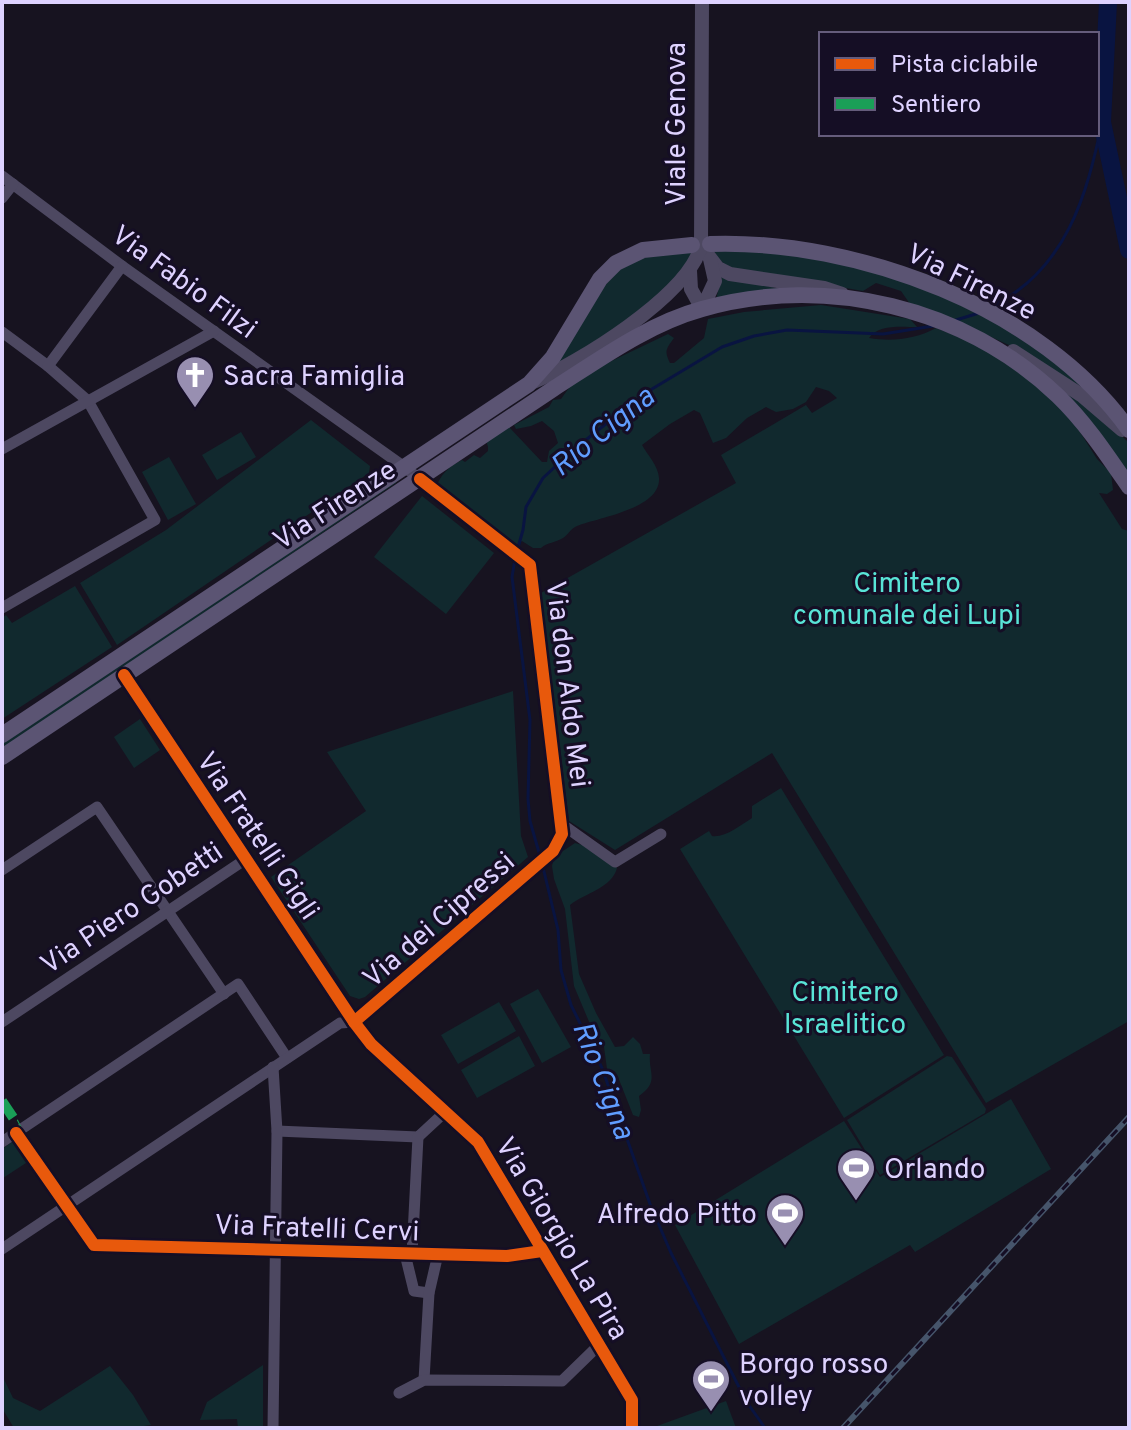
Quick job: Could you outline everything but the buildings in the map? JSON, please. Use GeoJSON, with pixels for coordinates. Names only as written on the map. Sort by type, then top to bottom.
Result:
{"type":"FeatureCollection","features":[{"type":"Feature","properties":{"kind":"main road","name":"Via Firenze"},"geometry":{"type":"LineString","coordinates":[[2,735],[529,384],[553,357],[600,279],[616,263],[643,250],[753,244],[796,248],[872,264],[926,282],[1025,333],[1069,366],[1104,399],[1129,433]]}},
{"type":"Feature","properties":{"kind":"main road","name":"Via Firenze"},"geometry":{"type":"LineString","coordinates":[[2,757],[532,402],[634,339],[702,309],[785,296],[857,298],[942,321],[969,333],[1030,372],[1056,394],[1086,426],[1129,487]]}},
{"type":"Feature","properties":{"kind":"street","name":"Viale Genova"},"geometry":{"type":"LineString","coordinates":[[702,3],[703,248]]}},
{"type":"Feature","properties":{"kind":"street","name":"Via Fabio Filzi"},"geometry":{"type":"LineString","coordinates":[[2,176],[122,266],[420,479]]}},
{"type":"Feature","properties":{"kind":"street"},"geometry":{"type":"LineString","coordinates":[[2,198],[13,184]]}},
{"type":"Feature","properties":{"kind":"street","name":"Via Firenze"},"geometry":{"type":"LineString","coordinates":[[529,384],[568,364],[646,314],[690,271],[703,248],[718,268],[730,274],[824,288],[857,298]]}},
{"type":"Feature","properties":{"kind":"street"},"geometry":{"type":"LineString","coordinates":[[702,309],[715,281],[703,248]]}},
{"type":"Feature","properties":{"kind":"street"},"geometry":{"type":"LineString","coordinates":[[48,366],[122,266]]}},
{"type":"Feature","properties":{"kind":"street"},"geometry":{"type":"LineString","coordinates":[[690,271],[691,289],[702,309]]}},
{"type":"Feature","properties":{"kind":"street"},"geometry":{"type":"LineString","coordinates":[[2,449],[214,331]]}},
{"type":"Feature","properties":{"kind":"street"},"geometry":{"type":"LineString","coordinates":[[2,332],[88,401],[155,520],[2,608]]}},
{"type":"Feature","properties":{"kind":"street","name":"Via Firenze"},"geometry":{"type":"LineString","coordinates":[[969,333],[1005,347],[1068,385],[1129,433]]}},
{"type":"Feature","properties":{"kind":"street","name":"Via don Aldo Mei"},"geometry":{"type":"LineString","coordinates":[[420,479],[530,565],[563,825],[560,840],[553,851]]}},
{"type":"Feature","properties":{"kind":"street","name":"Via Fratelli Gigli"},"geometry":{"type":"LineString","coordinates":[[124,675],[354,1022]]}},
{"type":"Feature","properties":{"kind":"street"},"geometry":{"type":"LineString","coordinates":[[2,870],[97,807],[224,994]]}},
{"type":"Feature","properties":{"kind":"street","name":"Via don Aldo Mei"},"geometry":{"type":"LineString","coordinates":[[563,825],[615,862],[661,834]]}},
{"type":"Feature","properties":{"kind":"street","name":"Via dei Cipressi"},"geometry":{"type":"LineString","coordinates":[[2,1249],[340,1023],[354,1022],[553,851]]}},
{"type":"Feature","properties":{"kind":"street","name":"Via Piero Gobetti"},"geometry":{"type":"LineString","coordinates":[[2,1022],[246,859]]}},
{"type":"Feature","properties":{"kind":"street"},"geometry":{"type":"LineString","coordinates":[[2,1142],[238,984],[287,1058]]}},
{"type":"Feature","properties":{"kind":"street","name":"Via Giorgio La Pira"},"geometry":{"type":"LineString","coordinates":[[354,1022],[371,1044],[478,1142],[632,1400],[632,1428]]}},
{"type":"Feature","properties":{"kind":"street"},"geometry":{"type":"LineString","coordinates":[[273,1067],[277,1131],[273,1428]]}},
{"type":"Feature","properties":{"kind":"street"},"geometry":{"type":"LineString","coordinates":[[429,1293],[414,1291],[408,1254],[418,1137],[445,1112]]}},
{"type":"Feature","properties":{"kind":"street"},"geometry":{"type":"LineString","coordinates":[[277,1131],[418,1137]]}},
{"type":"Feature","properties":{"kind":"street"},"geometry":{"type":"LineString","coordinates":[[16,1133],[66,1205]]}},
{"type":"Feature","properties":{"kind":"street","name":"Via Fratelli Cervi"},"geometry":{"type":"LineString","coordinates":[[66,1205],[94,1245],[507,1256],[542,1251]]}},
{"type":"Feature","properties":{"kind":"street"},"geometry":{"type":"LineString","coordinates":[[424,1380],[429,1293],[438,1254]]}},
{"type":"Feature","properties":{"kind":"street"},"geometry":{"type":"LineString","coordinates":[[399,1393],[424,1380],[562,1381],[599,1345]]}},
{"type":"Feature","properties":{"kind":"green space"},"geometry":{"type":"Polygon","coordinates":[[[693,248],[691,262],[658,299],[560,365],[557,362],[598,293],[627,261],[693,248]]]}},
{"type":"Feature","properties":{"kind":"green space"},"geometry":{"type":"Polygon","coordinates":[[[723,248],[792,251],[904,278],[971,306],[1057,360],[1087,394],[1011,346],[943,315],[910,304],[901,291],[876,283],[863,291],[729,268],[712,253],[723,248]]]}},
{"type":"Feature","properties":{"kind":"green space"},"geometry":{"type":"Polygon","coordinates":[[[721,277],[777,288],[779,290],[716,300],[721,277]]]}},
{"type":"Feature","properties":{"kind":"green space","name":"Cimitero comunale dei Lupi"},"geometry":{"type":"Polygon","coordinates":[[[821,305],[910,319],[917,327],[884,328],[869,338],[904,339],[936,328],[984,347],[1063,405],[1097,459],[1111,473],[1113,490],[1107,494],[1099,493],[1122,529],[1129,531],[1129,1021],[986,1103],[772,753],[615,850],[569,821],[541,593],[736,483],[721,455],[806,405],[812,413],[837,398],[829,391],[816,387],[806,402],[793,409],[776,412],[766,407],[747,418],[726,438],[713,443],[700,413],[694,410],[642,445],[659,478],[657,489],[650,497],[626,511],[577,526],[563,538],[541,548],[533,548],[522,541],[512,548],[436,488],[449,468],[474,455],[480,458],[488,451],[486,440],[509,427],[542,462],[547,462],[549,451],[558,443],[554,431],[542,421],[516,429],[514,425],[549,407],[553,400],[561,399],[576,378],[668,334],[674,338],[667,356],[670,363],[674,363],[704,338],[708,319],[744,312],[821,305]]]}},
{"type":"Feature","properties":{"kind":"green space"},"geometry":{"type":"Polygon","coordinates":[[[1058,385],[1128,442],[1129,477],[1058,385]]]}},
{"type":"Feature","properties":{"kind":"green space"},"geometry":{"type":"Polygon","coordinates":[[[311,420],[370,466],[369,473],[117,645],[80,583],[166,530],[311,420]]]}},
{"type":"Feature","properties":{"kind":"green space"},"geometry":{"type":"Polygon","coordinates":[[[241,432],[256,457],[217,480],[202,455],[241,432]]]}},
{"type":"Feature","properties":{"kind":"green space"},"geometry":{"type":"Polygon","coordinates":[[[169,457],[196,504],[168,520],[142,472],[169,457]]]}},
{"type":"Feature","properties":{"kind":"green space"},"geometry":{"type":"Polygon","coordinates":[[[398,477],[396,483],[2,750],[2,741],[398,477]]]}},
{"type":"Feature","properties":{"kind":"green space"},"geometry":{"type":"Polygon","coordinates":[[[422,496],[494,553],[446,614],[374,557],[422,496]]]}},
{"type":"Feature","properties":{"kind":"green space"},"geometry":{"type":"Polygon","coordinates":[[[75,586],[112,647],[2,719],[2,618],[6,615],[12,623],[75,586]]]}},
{"type":"Feature","properties":{"kind":"green space"},"geometry":{"type":"Polygon","coordinates":[[[513,691],[521,836],[528,857],[365,997],[350,996],[271,877],[366,811],[327,752],[513,691]]]}},
{"type":"Feature","properties":{"kind":"green space"},"geometry":{"type":"Polygon","coordinates":[[[140,719],[160,750],[134,768],[114,737],[140,719]]]}},
{"type":"Feature","properties":{"kind":"green space","name":"Cimitero Israelitico"},"geometry":{"type":"Polygon","coordinates":[[[781,788],[944,1055],[844,1118],[680,849],[709,831],[712,836],[717,836],[738,827],[752,818],[752,806],[781,788]]]}},
{"type":"Feature","properties":{"kind":"green space"},"geometry":{"type":"Polygon","coordinates":[[[575,843],[590,847],[617,868],[610,881],[570,905],[579,974],[596,1013],[615,1047],[624,1046],[633,1037],[640,1044],[643,1054],[650,1054],[652,1076],[649,1086],[639,1096],[639,1117],[633,1115],[618,1077],[607,1069],[604,1047],[590,1024],[574,986],[565,909],[552,866],[554,857],[575,843]]]}},
{"type":"Feature","properties":{"kind":"green space"},"geometry":{"type":"Polygon","coordinates":[[[538,989],[571,1047],[542,1063],[510,1004],[538,989]]]}},
{"type":"Feature","properties":{"kind":"green space"},"geometry":{"type":"Polygon","coordinates":[[[499,1002],[516,1031],[458,1064],[441,1035],[499,1002]]]}},
{"type":"Feature","properties":{"kind":"green space"},"geometry":{"type":"Polygon","coordinates":[[[519,1036],[535,1066],[477,1098],[461,1070],[519,1036]]]}},
{"type":"Feature","properties":{"kind":"green space"},"geometry":{"type":"Polygon","coordinates":[[[947,1056],[952,1057],[986,1109],[985,1113],[880,1175],[847,1120],[947,1056]]]}},
{"type":"Feature","properties":{"kind":"green space","name":"Orlando"},"geometry":{"type":"Polygon","coordinates":[[[1011,1099],[1051,1169],[915,1252],[910,1245],[739,1344],[675,1225],[844,1121],[880,1177],[1011,1099]]]}},
{"type":"Feature","properties":{"kind":"green space"},"geometry":{"type":"Polygon","coordinates":[[[12,1142],[26,1163],[3,1178],[2,1149],[12,1142]]]}},
{"type":"Feature","properties":{"kind":"green space"},"geometry":{"type":"Polygon","coordinates":[[[263,1365],[263,1428],[238,1428],[237,1419],[200,1420],[207,1402],[263,1365]]]}},
{"type":"Feature","properties":{"kind":"green space"},"geometry":{"type":"Polygon","coordinates":[[[110,1366],[151,1425],[130,1428],[14,1428],[2,1408],[2,1375],[13,1398],[40,1411],[110,1366]]]}},
{"type":"Feature","properties":{"kind":"green space","name":"Borgo rosso volley"},"geometry":{"type":"Polygon","coordinates":[[[726,1401],[736,1428],[657,1426],[726,1401]]]}},
{"type":"Feature","properties":{"kind":"waterway","name":"Rio Cigna"},"geometry":{"type":"LineString","coordinates":[[1108,2],[1102,122],[1129,250]]}},
{"type":"Feature","properties":{"kind":"waterway","name":"Rio Cigna"},"geometry":{"type":"LineString","coordinates":[[1099,135],[1102,122]]}},
{"type":"Feature","properties":{"kind":"waterway","name":"Rio Cigna"},"geometry":{"type":"LineString","coordinates":[[993,306],[1018,291],[1056,251],[1080,203],[1099,136]]}},
{"type":"Feature","properties":{"kind":"waterway","name":"Rio Cigna"},"geometry":{"type":"LineString","coordinates":[[956,320],[979,313]]}},
{"type":"Feature","properties":{"kind":"waterway","name":"Rio Cigna"},"geometry":{"type":"LineString","coordinates":[[517,551],[526,507],[543,478],[623,410],[722,347],[754,336],[787,330],[883,334],[933,326]]}},
{"type":"Feature","properties":{"kind":"waterway","name":"Rio Cigna"},"geometry":{"type":"LineString","coordinates":[[515,559],[512,577],[530,720],[528,799],[530,821],[540,856]]}},
{"type":"Feature","properties":{"kind":"waterway","name":"Rio Cigna"},"geometry":{"type":"LineString","coordinates":[[542,863],[558,930],[561,970],[571,1005],[602,1068],[650,1204],[671,1253],[746,1401],[765,1428]]}},
{"type":"Feature","properties":{"kind":"railway"},"geometry":{"type":"LineString","coordinates":[[843,1428],[1129,1117]]}},
{"type":"Feature","properties":{"kind":"marked path"},"geometry":{"type":"LineString","coordinates":[[2,1101],[20,1124]]}},
{"type":"Feature","properties":{"kind":"cycle path"},"geometry":{"type":"LineString","coordinates":[[354,1022],[553,851],[562,834],[530,565],[420,479]]}},
{"type":"Feature","properties":{"kind":"cycle path"},"geometry":{"type":"LineString","coordinates":[[124,675],[354,1022],[371,1044],[478,1142],[632,1400],[632,1428]]}},
{"type":"Feature","properties":{"kind":"cycle path"},"geometry":{"type":"LineString","coordinates":[[16,1133],[94,1245],[507,1256],[542,1251]]}},
{"type":"Feature","properties":{"kind":"place","name":"Sacra Famiglia"},"geometry":{"type":"Point","coordinates":[195,409]}},
{"type":"Feature","properties":{"kind":"place","name":"Orlando"},"geometry":{"type":"Point","coordinates":[856,1202]}},
{"type":"Feature","properties":{"kind":"place","name":"Alfredo Pitto"},"geometry":{"type":"Point","coordinates":[785,1247]}},
{"type":"Feature","properties":{"kind":"place","name":"Borgo rosso volley"},"geometry":{"type":"Point","coordinates":[711,1413]}}]}
